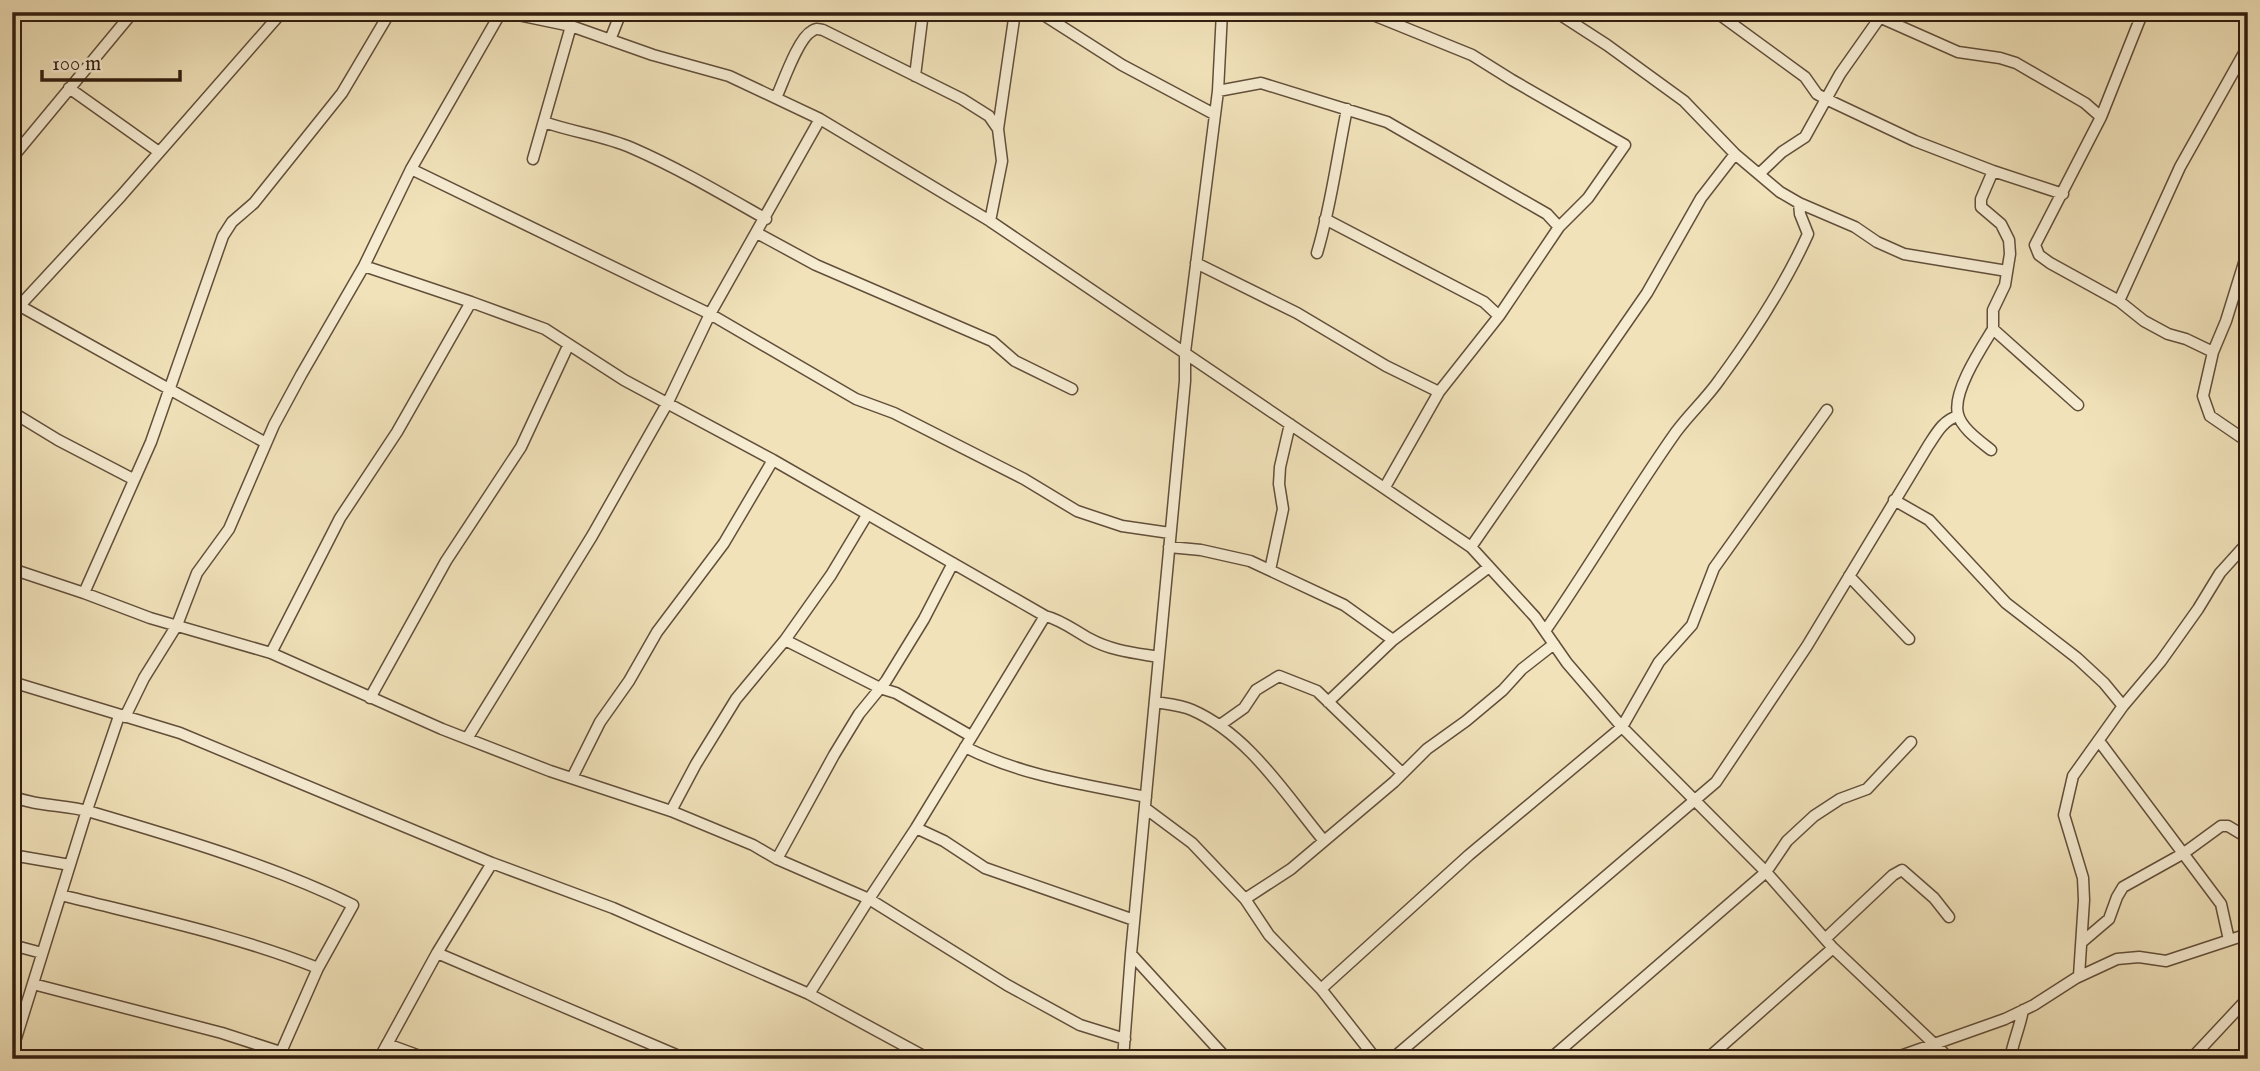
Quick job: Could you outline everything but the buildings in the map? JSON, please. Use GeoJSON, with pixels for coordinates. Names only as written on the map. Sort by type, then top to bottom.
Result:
{"type":"FeatureCollection","features":[{"type":"Feature","properties":{"kind":"street"},"geometry":{"type":"LineString","coordinates":[[266,443],[169,389],[16,310],[282,12]]}},
{"type":"Feature","properties":{"kind":"street"},"geometry":{"type":"LineString","coordinates":[[84,593],[151,442],[223,236],[232,222],[254,203],[342,93],[390,12]]}},
{"type":"Feature","properties":{"kind":"street"},"geometry":{"type":"LineString","coordinates":[[12,1051],[14,1037],[87,810],[122,717],[177,625],[197,573],[229,529],[266,443],[301,375],[364,267],[411,169],[503,12],[572,26],[653,55],[729,76],[820,119],[990,221],[1471,547],[1545,631],[1622,727],[1766,872],[1833,948],[1950,1059]]}},
{"type":"Feature","properties":{"kind":"street"},"geometry":{"type":"LineString","coordinates":[[610,40],[621,12]]}},
{"type":"Feature","properties":{"kind":"street"},"geometry":{"type":"LineString","coordinates":[[915,76],[923,12]]}},
{"type":"Feature","properties":{"kind":"street"},"geometry":{"type":"LineString","coordinates":[[990,221],[1002,161],[998,128],[1015,12]]}},
{"type":"Feature","properties":{"kind":"street"},"geometry":{"type":"LineString","coordinates":[[1039,12],[1122,65],[1214,114]]}},
{"type":"Feature","properties":{"kind":"street"},"geometry":{"type":"LineString","coordinates":[[1123,1059],[1185,382],[1185,352],[1218,91],[1222,12]]}},
{"type":"Feature","properties":{"kind":"street"},"geometry":{"type":"LineString","coordinates":[[1366,12],[1472,55],[1625,146],[1588,198],[1559,227],[1499,316],[1439,393],[1385,487]]}},
{"type":"Feature","properties":{"kind":"street"},"geometry":{"type":"LineString","coordinates":[[1556,12],[1684,101],[1735,154],[1780,192],[1799,203],[1855,227],[1877,242],[1904,254],[2007,271]]}},
{"type":"Feature","properties":{"kind":"street"},"geometry":{"type":"LineString","coordinates":[[1716,12],[1805,77],[1817,94],[1826,99],[1915,141],[2063,194]]}},
{"type":"Feature","properties":{"kind":"street"},"geometry":{"type":"LineString","coordinates":[[1866,12],[1958,52],[2016,63],[2075,97],[2101,117]]}},
{"type":"Feature","properties":{"kind":"street"},"geometry":{"type":"LineString","coordinates":[[2126,12],[2142,16],[2101,117],[2035,245],[2039,255],[2119,301],[2144,321],[2213,352]]}},
{"type":"Feature","properties":{"kind":"street"},"geometry":{"type":"LineString","coordinates":[[12,158],[129,14]]}},
{"type":"Feature","properties":{"kind":"street"},"geometry":{"type":"LineString","coordinates":[[1759,174],[1783,152],[1805,137],[1840,74],[1880,17]]}},
{"type":"Feature","properties":{"kind":"street"},"geometry":{"type":"LineString","coordinates":[[533,159],[572,26]]}},
{"type":"Feature","properties":{"kind":"street"},"geometry":{"type":"LineString","coordinates":[[776,98],[802,41],[810,31],[817,29],[980,110],[989,116],[998,128]]}},
{"type":"Feature","properties":{"kind":"street"},"geometry":{"type":"LineString","coordinates":[[2119,301],[2180,167],[2248,46]]}},
{"type":"Feature","properties":{"kind":"street"},"geometry":{"type":"LineString","coordinates":[[1218,91],[1249,83],[1261,83],[1387,122],[1547,214],[1559,227]]}},
{"type":"Feature","properties":{"kind":"street"},"geometry":{"type":"LineString","coordinates":[[69,88],[159,152]]}},
{"type":"Feature","properties":{"kind":"street"},"geometry":{"type":"LineString","coordinates":[[1317,253],[1347,109]]}},
{"type":"Feature","properties":{"kind":"street"},"geometry":{"type":"LineString","coordinates":[[468,737],[592,537],[668,402],[710,314],[820,119]]}},
{"type":"Feature","properties":{"kind":"street"},"geometry":{"type":"LineString","coordinates":[[544,122],[568,131],[629,146],[766,219]]}},
{"type":"Feature","properties":{"kind":"street"},"geometry":{"type":"LineString","coordinates":[[1471,547],[1647,293],[1701,198],[1735,154]]}},
{"type":"Feature","properties":{"kind":"street"},"geometry":{"type":"LineString","coordinates":[[411,169],[710,314],[856,399],[894,413],[1024,479],[1077,511],[1122,526],[1170,533]]}},
{"type":"Feature","properties":{"kind":"street"},"geometry":{"type":"LineString","coordinates":[[1991,450],[1975,437],[1958,416],[1957,401],[1976,355],[1993,328],[1993,310],[2005,285],[2010,254],[2009,240],[2001,224],[1981,207],[1981,199],[1993,171]]}},
{"type":"Feature","properties":{"kind":"street"},"geometry":{"type":"LineString","coordinates":[[1545,631],[1592,562],[1641,482],[1687,418],[1719,381],[1792,268],[1808,234],[1800,214],[1799,203]]}},
{"type":"Feature","properties":{"kind":"street"},"geometry":{"type":"LineString","coordinates":[[1325,219],[1484,302],[1499,316]]}},
{"type":"Feature","properties":{"kind":"street"},"geometry":{"type":"LineString","coordinates":[[757,233],[816,265],[992,341],[1015,361],[1072,389]]}},
{"type":"Feature","properties":{"kind":"street"},"geometry":{"type":"LineString","coordinates":[[2248,250],[2226,321],[2213,352],[2203,396],[2206,409],[2218,424],[2248,442]]}},
{"type":"Feature","properties":{"kind":"street"},"geometry":{"type":"LineString","coordinates":[[1196,263],[1297,313],[1386,366],[1439,393]]}},
{"type":"Feature","properties":{"kind":"street"},"geometry":{"type":"LineString","coordinates":[[364,267],[471,302],[545,330],[624,380],[773,460],[1045,616],[1116,650],[1159,657]]}},
{"type":"Feature","properties":{"kind":"street"},"geometry":{"type":"LineString","coordinates":[[271,653],[340,518],[374,470],[411,409],[471,302]]}},
{"type":"Feature","properties":{"kind":"street"},"geometry":{"type":"LineString","coordinates":[[1993,328],[2078,405]]}},
{"type":"Feature","properties":{"kind":"street"},"geometry":{"type":"LineString","coordinates":[[370,698],[446,562],[521,447],[568,346]]}},
{"type":"Feature","properties":{"kind":"street"},"geometry":{"type":"LineString","coordinates":[[1321,989],[1469,855],[1622,727],[1659,662],[1692,625],[1714,568],[1827,410]]}},
{"type":"Feature","properties":{"kind":"street"},"geometry":{"type":"LineString","coordinates":[[12,412],[58,440],[133,479]]}},
{"type":"Feature","properties":{"kind":"street"},"geometry":{"type":"LineString","coordinates":[[1392,1059],[1696,800],[1723,772],[1807,646],[1941,426],[1958,416]]}},
{"type":"Feature","properties":{"kind":"street"},"geometry":{"type":"LineString","coordinates":[[1270,570],[1283,509],[1279,484],[1280,467],[1290,424]]}},
{"type":"Feature","properties":{"kind":"street"},"geometry":{"type":"LineString","coordinates":[[572,778],[600,722],[629,681],[657,632],[724,543],[773,460]]}},
{"type":"Feature","properties":{"kind":"street"},"geometry":{"type":"LineString","coordinates":[[1894,500],[1929,520],[2006,603],[2077,658],[2104,683],[2123,706]]}},
{"type":"Feature","properties":{"kind":"street"},"geometry":{"type":"LineString","coordinates":[[671,811],[736,699],[785,640],[831,575],[867,515]]}},
{"type":"Feature","properties":{"kind":"street"},"geometry":{"type":"LineString","coordinates":[[2079,976],[2083,878],[2064,815],[2073,776],[2123,706],[2161,662],[2220,573],[2247,544]]}},
{"type":"Feature","properties":{"kind":"street"},"geometry":{"type":"LineString","coordinates":[[1169,547],[1201,550],[1250,561],[1344,605],[1393,640]]}},
{"type":"Feature","properties":{"kind":"street"},"geometry":{"type":"LineString","coordinates":[[777,859],[834,755],[924,619],[953,564]]}},
{"type":"Feature","properties":{"kind":"street"},"geometry":{"type":"LineString","coordinates":[[1328,702],[1393,640],[1489,567]]}},
{"type":"Feature","properties":{"kind":"street"},"geometry":{"type":"LineString","coordinates":[[12,569],[150,618],[271,653],[370,698],[550,771],[671,811],[752,845],[777,859],[869,899],[1007,985],[1080,1024],[1125,1039]]}},
{"type":"Feature","properties":{"kind":"street"},"geometry":{"type":"LineString","coordinates":[[1849,576],[1909,639]]}},
{"type":"Feature","properties":{"kind":"street"},"geometry":{"type":"LineString","coordinates":[[809,995],[916,828],[1045,616]]}},
{"type":"Feature","properties":{"kind":"street"},"geometry":{"type":"LineString","coordinates":[[785,640],[896,694],[971,736]]}},
{"type":"Feature","properties":{"kind":"street"},"geometry":{"type":"LineString","coordinates":[[1245,899],[1291,869],[1427,749],[1503,690],[1522,669],[1554,644]]}},
{"type":"Feature","properties":{"kind":"street"},"geometry":{"type":"LineString","coordinates":[[1220,725],[1244,708],[1256,690],[1279,676],[1317,691],[1402,773]]}},
{"type":"Feature","properties":{"kind":"street"},"geometry":{"type":"LineString","coordinates":[[12,682],[180,733],[492,863],[613,908],[809,995],[929,1059]]}},
{"type":"Feature","properties":{"kind":"street"},"geometry":{"type":"LineString","coordinates":[[1155,702],[1189,708],[1220,725],[1252,754],[1324,841]]}},
{"type":"Feature","properties":{"kind":"street"},"geometry":{"type":"LineString","coordinates":[[2099,741],[2221,904],[2229,940]]}},
{"type":"Feature","properties":{"kind":"street"},"geometry":{"type":"LineString","coordinates":[[1550,1059],[1766,872],[1787,841],[1814,816],[1840,799],[1867,789],[1912,742]]}},
{"type":"Feature","properties":{"kind":"street"},"geometry":{"type":"LineString","coordinates":[[965,747],[1030,774],[1146,797]]}},
{"type":"Feature","properties":{"kind":"street"},"geometry":{"type":"LineString","coordinates":[[12,796],[45,805],[87,810],[269,870],[352,904],[342,928],[318,968],[281,1052]]}},
{"type":"Feature","properties":{"kind":"street"},"geometry":{"type":"LineString","coordinates":[[1145,808],[1192,843],[1245,899],[1269,934],[1321,989],[1376,1059]]}},
{"type":"Feature","properties":{"kind":"street"},"geometry":{"type":"LineString","coordinates":[[2082,942],[2109,919],[2123,887],[2184,853],[2221,826],[2228,826],[2248,838]]}},
{"type":"Feature","properties":{"kind":"street"},"geometry":{"type":"LineString","coordinates":[[916,828],[944,841],[985,868],[1134,920]]}},
{"type":"Feature","properties":{"kind":"street"},"geometry":{"type":"LineString","coordinates":[[12,855],[70,865]]}},
{"type":"Feature","properties":{"kind":"street"},"geometry":{"type":"LineString","coordinates":[[379,1059],[437,953],[492,863]]}},
{"type":"Feature","properties":{"kind":"street"},"geometry":{"type":"LineString","coordinates":[[1825,939],[1893,875],[1902,870],[1950,916]]}},
{"type":"Feature","properties":{"kind":"street"},"geometry":{"type":"LineString","coordinates":[[61,895],[195,927],[271,949],[318,968]]}},
{"type":"Feature","properties":{"kind":"street"},"geometry":{"type":"LineString","coordinates":[[1892,1059],[2005,1019],[2079,976],[2117,959],[2139,957],[2166,961],[2248,934]]}},
{"type":"Feature","properties":{"kind":"street"},"geometry":{"type":"LineString","coordinates":[[12,945],[43,953]]}},
{"type":"Feature","properties":{"kind":"street"},"geometry":{"type":"LineString","coordinates":[[1707,1059],[1833,948]]}},
{"type":"Feature","properties":{"kind":"street"},"geometry":{"type":"LineString","coordinates":[[437,953],[686,1059]]}},
{"type":"Feature","properties":{"kind":"street"},"geometry":{"type":"LineString","coordinates":[[1131,954],[1227,1059]]}},
{"type":"Feature","properties":{"kind":"street"},"geometry":{"type":"LineString","coordinates":[[33,984],[222,1033],[302,1059]]}},
{"type":"Feature","properties":{"kind":"street"},"geometry":{"type":"LineString","coordinates":[[2191,1059],[2248,998]]}},
{"type":"Feature","properties":{"kind":"street"},"geometry":{"type":"LineString","coordinates":[[2010,1059],[2023,1010]]}},
{"type":"Feature","properties":{"kind":"street"},"geometry":{"type":"LineString","coordinates":[[387,1044],[428,1059]]}}]}
